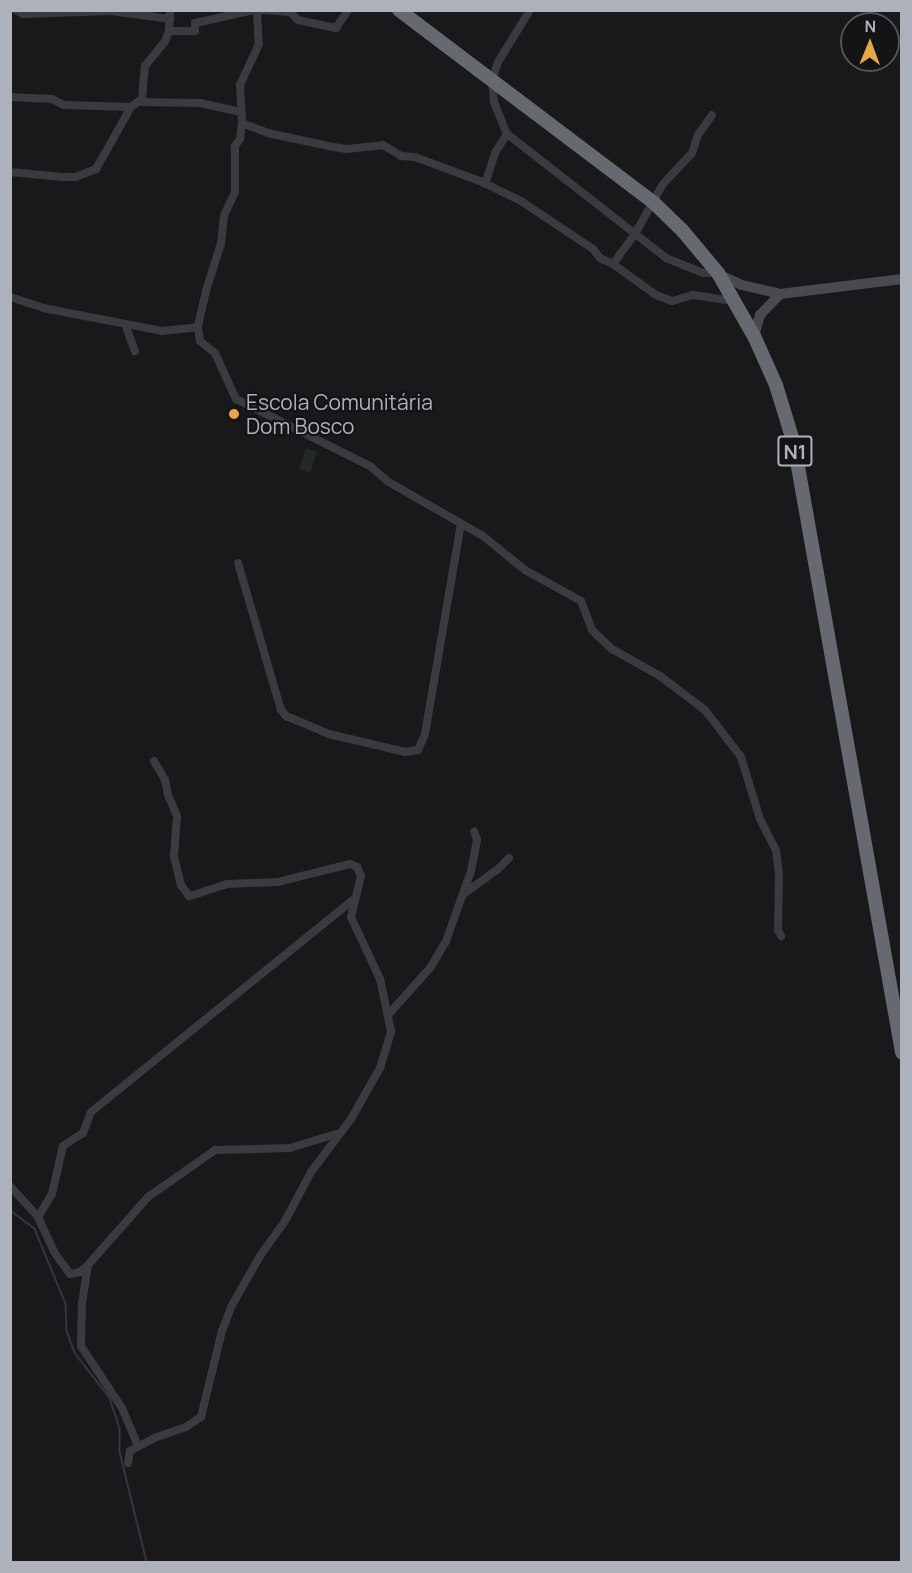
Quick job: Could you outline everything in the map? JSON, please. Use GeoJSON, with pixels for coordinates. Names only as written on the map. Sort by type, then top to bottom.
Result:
{"type":"FeatureCollection","features":[{"type":"Feature","properties":{"kind":"highway","name":"N1"},"geometry":{"type":"LineString","coordinates":[[399,10],[654,203],[682,230],[718,273],[754,336],[776,385],[794,444],[902,1052]]}},
{"type":"Feature","properties":{"kind":"main road"},"geometry":{"type":"LineString","coordinates":[[718,273],[742,285],[780,294],[902,279]]}},
{"type":"Feature","properties":{"kind":"main road"},"geometry":{"type":"LineString","coordinates":[[754,336],[760,315],[780,294]]}},
{"type":"Feature","properties":{"kind":"street"},"geometry":{"type":"LineString","coordinates":[[10,172],[46,177],[76,177],[96,170],[131,107],[142,99],[145,66],[165,41],[169,31],[170,15],[111,11],[23,14],[16,10]]}},
{"type":"Feature","properties":{"kind":"street"},"geometry":{"type":"LineString","coordinates":[[169,31],[195,31],[195,23],[256,10],[259,44],[240,85],[242,123],[240,139],[235,146],[235,192],[224,216],[221,243],[198,327],[200,341],[215,353],[236,399],[361,461],[387,481],[483,536],[525,570],[580,601],[592,630],[612,649],[660,676],[705,710],[741,757],[760,819],[776,850],[779,875],[778,930],[781,936]]}},
{"type":"Feature","properties":{"kind":"street"},"geometry":{"type":"LineString","coordinates":[[262,10],[290,12],[298,20],[336,28],[348,10]]}},
{"type":"Feature","properties":{"kind":"street"},"geometry":{"type":"LineString","coordinates":[[530,10],[498,62],[492,80],[494,102],[507,134],[535,153],[579,193],[666,258],[704,273],[718,273]]}},
{"type":"Feature","properties":{"kind":"street"},"geometry":{"type":"LineString","coordinates":[[10,97],[52,99],[64,105],[131,107]]}},
{"type":"Feature","properties":{"kind":"street"},"geometry":{"type":"LineString","coordinates":[[139,102],[200,103],[241,112]]}},
{"type":"Feature","properties":{"kind":"street"},"geometry":{"type":"LineString","coordinates":[[613,264],[635,234],[663,184],[692,153],[698,135],[712,115]]}},
{"type":"Feature","properties":{"kind":"street"},"geometry":{"type":"LineString","coordinates":[[242,123],[268,133],[333,147],[347,149],[383,145],[401,156],[415,157],[485,184],[521,201],[593,249],[600,258],[613,264],[656,296],[672,301],[693,296],[735,301]]}},
{"type":"Feature","properties":{"kind":"street"},"geometry":{"type":"LineString","coordinates":[[485,184],[495,153],[507,134]]}},
{"type":"Feature","properties":{"kind":"street"},"geometry":{"type":"LineString","coordinates":[[10,297],[43,308],[162,331],[198,327]]}},
{"type":"Feature","properties":{"kind":"street"},"geometry":{"type":"LineString","coordinates":[[125,324],[135,351]]}},
{"type":"Feature","properties":{"kind":"street"},"geometry":{"type":"LineString","coordinates":[[238,563],[278,700],[286,716],[329,734],[405,752],[418,750],[425,734],[461,524]]}},
{"type":"Feature","properties":{"kind":"street"},"geometry":{"type":"LineString","coordinates":[[128,1463],[130,1451],[186,1427],[201,1417],[222,1331],[231,1307],[260,1256],[285,1221],[311,1172],[337,1134],[351,1119],[380,1068],[391,1031],[380,979],[351,917],[361,876],[357,867],[350,864],[278,882],[227,884],[189,896],[181,885],[174,857],[177,816],[168,795],[165,780],[154,761]]}},
{"type":"Feature","properties":{"kind":"street"},"geometry":{"type":"LineString","coordinates":[[388,1015],[430,968],[441,951],[465,893],[476,848],[474,831]]}},
{"type":"Feature","properties":{"kind":"street"},"geometry":{"type":"LineString","coordinates":[[465,893],[497,870],[509,858]]}},
{"type":"Feature","properties":{"kind":"street"},"geometry":{"type":"LineString","coordinates":[[38,1217],[52,1194],[63,1146],[83,1133],[91,1112],[354,899]]}},
{"type":"Feature","properties":{"kind":"street"},"geometry":{"type":"LineString","coordinates":[[10,1186],[38,1217],[54,1252],[70,1274],[80,1272],[88,1265],[148,1197],[215,1150],[290,1148],[337,1134]]}},
{"type":"Feature","properties":{"kind":"street"},"geometry":{"type":"LineString","coordinates":[[88,1265],[82,1303],[81,1346],[122,1408],[138,1446]]}},
{"type":"Feature","properties":{"kind":"shaded area"},"geometry":{"type":"Polygon","coordinates":[[[306,448],[317,452],[310,473],[299,469],[306,448]]]}},
{"type":"Feature","properties":{"kind":"waterway"},"geometry":{"type":"LineString","coordinates":[[10,1210],[35,1229],[66,1304],[67,1331],[75,1353],[110,1398],[120,1428],[120,1452],[147,1562]]}},
{"type":"Feature","properties":{"kind":"place","name":"Escola Comunitária Dom Bosco"},"geometry":{"type":"Point","coordinates":[234,414]}}]}
